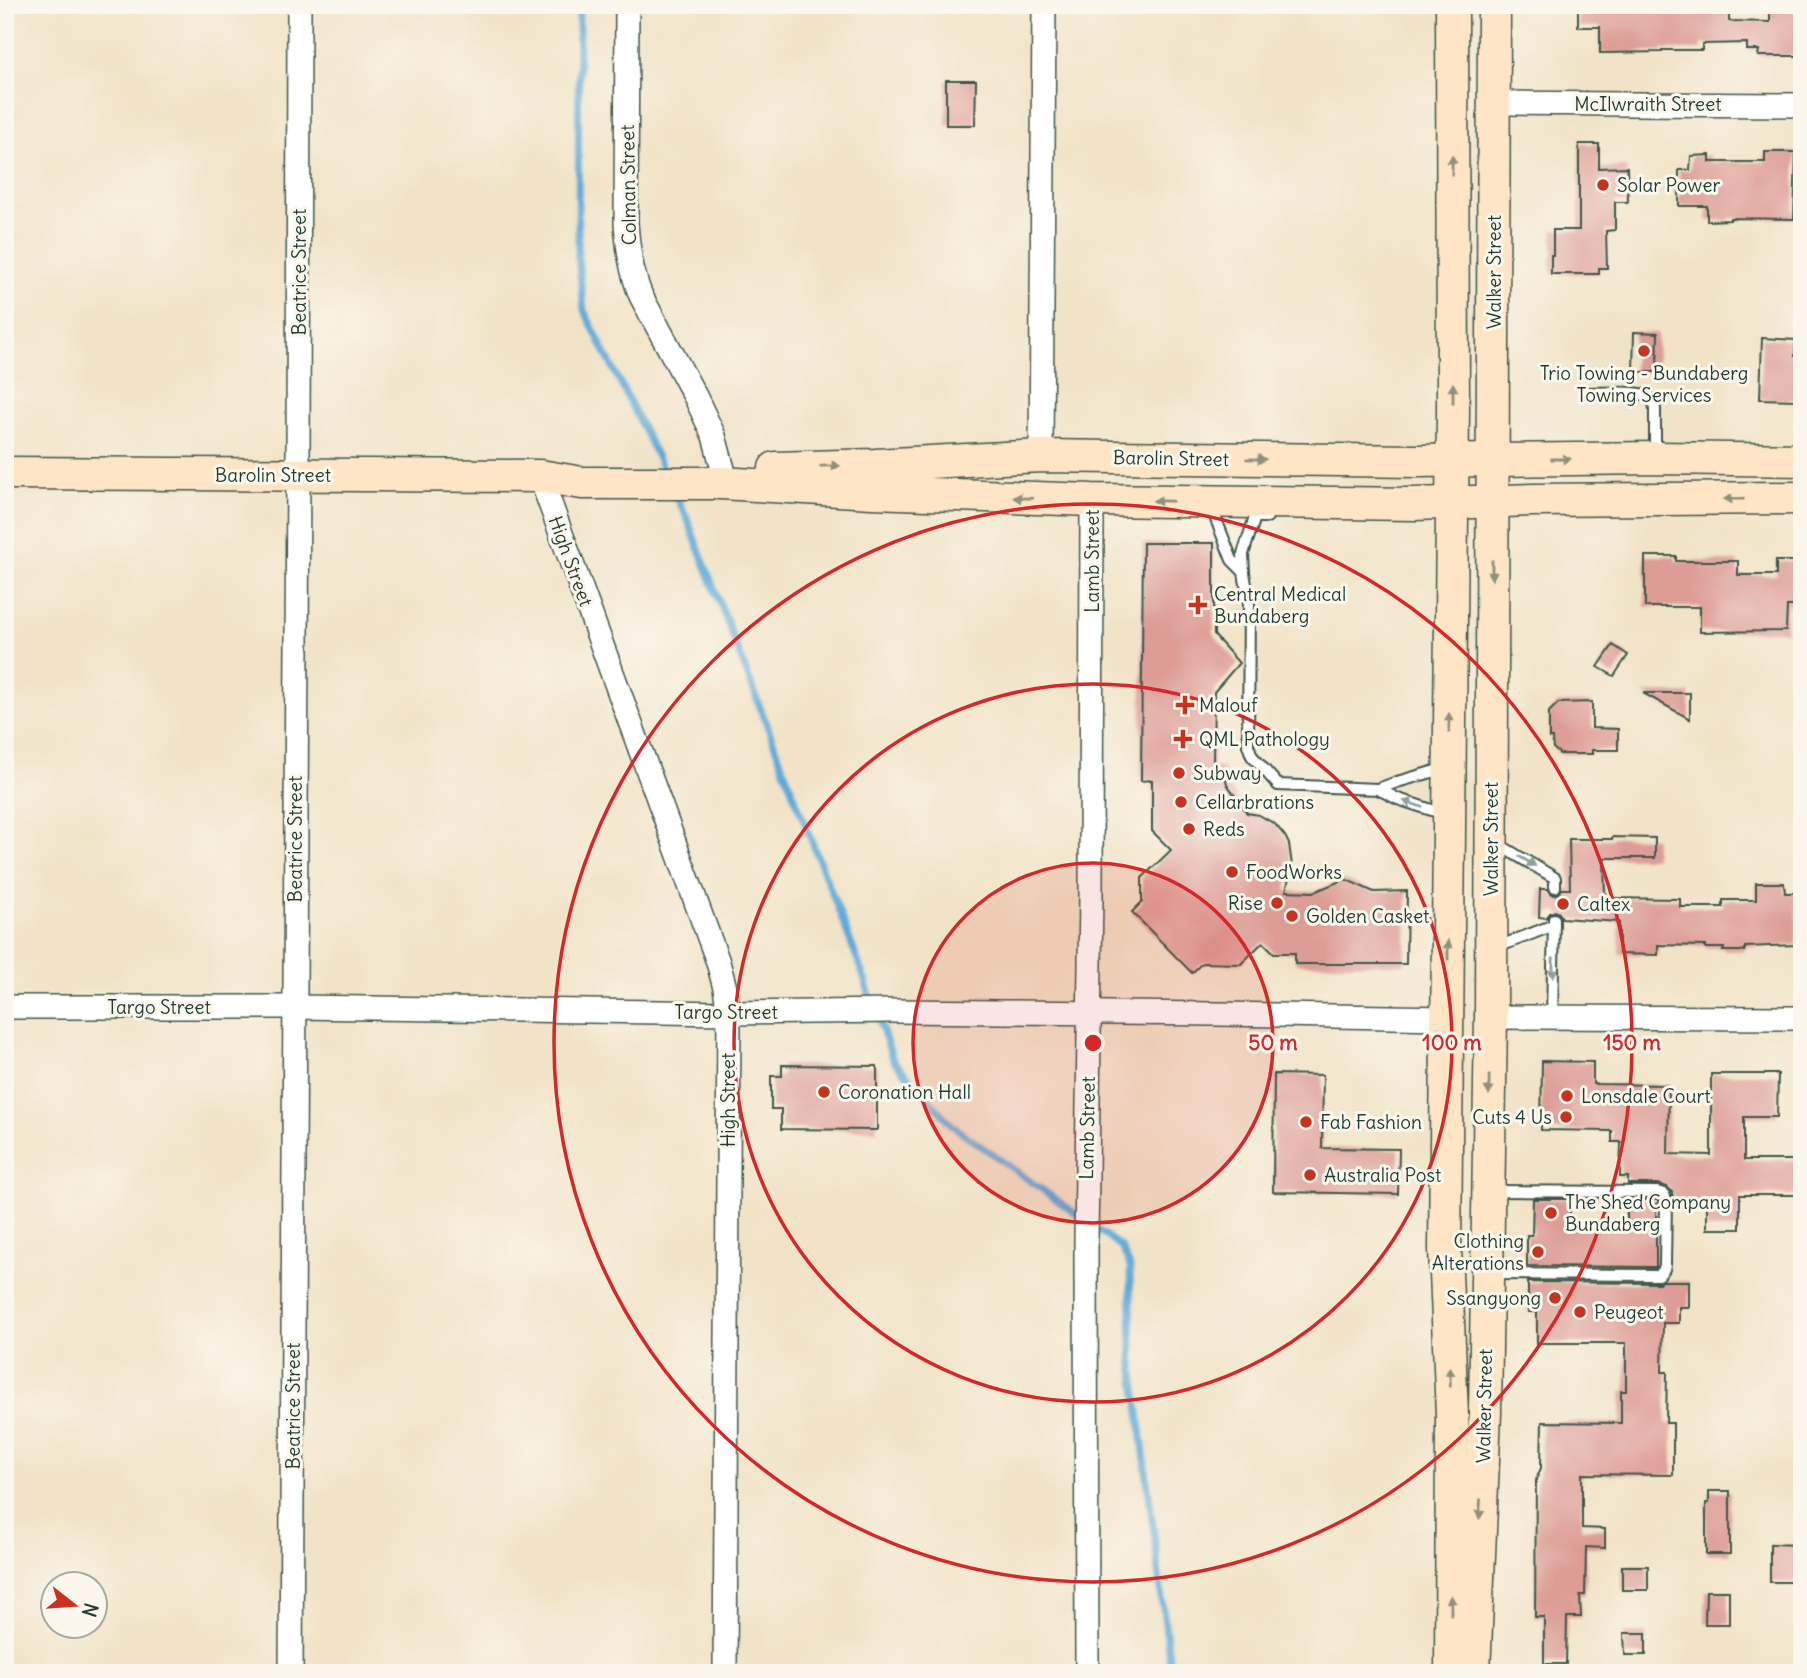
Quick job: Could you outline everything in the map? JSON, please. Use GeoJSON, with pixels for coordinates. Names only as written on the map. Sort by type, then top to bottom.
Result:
{"type":"FeatureCollection","features":[{"type":"Feature","properties":{"kind":"main road","name":"Walker Street"},"geometry":{"type":"LineString","coordinates":[[1451,1673],[1452,1415],[1445,1249],[1452,461],[1452,5]]}},
{"type":"Feature","properties":{"kind":"main road","name":"Walker Street"},"geometry":{"type":"LineString","coordinates":[[1474,1673],[1485,1413],[1491,1017],[1494,5]]}},
{"type":"Feature","properties":{"kind":"main road","name":"Barolin Street"},"geometry":{"type":"LineString","coordinates":[[5,473],[540,477],[582,469],[650,476],[690,476],[723,469],[1041,456],[1452,461],[1655,458],[1802,460]]}},
{"type":"Feature","properties":{"kind":"main road"},"geometry":{"type":"LineString","coordinates":[[911,463],[945,473],[1039,473],[1065,479],[1082,487],[1091,500]]}},
{"type":"Feature","properties":{"kind":"main road","name":"Barolin Street"},"geometry":{"type":"LineString","coordinates":[[690,476],[721,483],[912,494],[1091,500],[1451,504],[1802,498]]}},
{"type":"Feature","properties":{"kind":"main road"},"geometry":{"type":"LineString","coordinates":[[1447,1018],[1460,1006],[1469,989],[1471,895],[1491,830]]}},
{"type":"Feature","properties":{"kind":"main road"},"geometry":{"type":"LineString","coordinates":[[1447,1193],[1466,1137],[1469,1046],[1477,1030],[1491,1017]]}},
{"type":"Feature","properties":{"kind":"street","name":"Beatrice Street"},"geometry":{"type":"LineString","coordinates":[[291,1673],[299,5]]}},
{"type":"Feature","properties":{"kind":"street","name":"Colman Street"},"geometry":{"type":"LineString","coordinates":[[627,5],[628,251],[640,296],[712,433],[723,469]]}},
{"type":"Feature","properties":{"kind":"street"},"geometry":{"type":"LineString","coordinates":[[1041,456],[1044,5]]}},
{"type":"Feature","properties":{"kind":"street","name":"McIlwraith Street"},"geometry":{"type":"LineString","coordinates":[[1494,103],[1802,105]]}},
{"type":"Feature","properties":{"kind":"street","name":"High Street"},"geometry":{"type":"LineString","coordinates":[[540,477],[718,962],[729,1013],[726,1673]]}},
{"type":"Feature","properties":{"kind":"street","name":"Lamb Street"},"geometry":{"type":"LineString","coordinates":[[1087,1673],[1086,1183],[1091,896],[1091,500]]}},
{"type":"Feature","properties":{"kind":"street","name":"Targo Street"},"geometry":{"type":"LineString","coordinates":[[5,1007],[294,1007],[729,1013],[894,1011],[1447,1018]]}},
{"type":"Feature","properties":{"kind":"street"},"geometry":{"type":"LineString","coordinates":[[1491,1017],[1802,1018]]}},
{"type":"Feature","properties":{"kind":"lane"},"geometry":{"type":"LineString","coordinates":[[1586,393],[1639,394],[1651,397],[1655,409],[1655,458]]}},
{"type":"Feature","properties":{"kind":"lane"},"geometry":{"type":"LineString","coordinates":[[1210,502],[1232,560],[1244,572]]}},
{"type":"Feature","properties":{"kind":"lane"},"geometry":{"type":"LineString","coordinates":[[1318,514],[1351,502]]}},
{"type":"Feature","properties":{"kind":"lane"},"geometry":{"type":"LineString","coordinates":[[1281,517],[1255,517],[1243,554],[1249,604],[1248,745],[1252,756],[1278,785],[1378,789],[1449,767]]}},
{"type":"Feature","properties":{"kind":"lane"},"geometry":{"type":"LineString","coordinates":[[1378,789],[1398,799],[1449,815]]}},
{"type":"Feature","properties":{"kind":"lane"},"geometry":{"type":"LineString","coordinates":[[1491,830],[1555,878],[1555,887]]}},
{"type":"Feature","properties":{"kind":"lane"},"geometry":{"type":"LineString","coordinates":[[1491,949],[1554,922],[1552,1017]]}},
{"type":"Feature","properties":{"kind":"lane"},"geometry":{"type":"LineString","coordinates":[[1486,1274],[1659,1275],[1665,1265],[1666,1201],[1664,1194],[1657,1192],[1487,1191]]}},
{"type":"Feature","properties":{"kind":"building"},"geometry":{"type":"Polygon","coordinates":[[[1578,5],[1718,5],[1729,7],[1729,21],[1770,22],[1770,8],[1798,8],[1798,21],[1802,21],[1802,56],[1758,56],[1759,50],[1747,50],[1747,43],[1702,44],[1702,50],[1600,53],[1600,27],[1578,27],[1578,5]]]}},
{"type":"Feature","properties":{"kind":"building"},"geometry":{"type":"Polygon","coordinates":[[[946,80],[976,80],[975,125],[946,125],[946,80]]]}},
{"type":"Feature","properties":{"kind":"building"},"geometry":{"type":"Polygon","coordinates":[[[1579,144],[1599,144],[1599,168],[1627,167],[1628,202],[1615,202],[1615,230],[1606,231],[1607,268],[1599,268],[1599,274],[1551,274],[1553,230],[1579,230],[1579,144]]]}},
{"type":"Feature","properties":{"kind":"building"},"geometry":{"type":"Polygon","coordinates":[[[1765,152],[1796,152],[1794,219],[1730,218],[1707,221],[1707,206],[1679,206],[1679,170],[1690,170],[1691,156],[1710,155],[1710,162],[1765,162],[1765,152]]]}},
{"type":"Feature","properties":{"kind":"building"},"geometry":{"type":"Polygon","coordinates":[[[1634,332],[1658,333],[1657,372],[1633,372],[1634,332]]]}},
{"type":"Feature","properties":{"kind":"building"},"geometry":{"type":"Polygon","coordinates":[[[1762,338],[1796,340],[1797,368],[1802,368],[1802,397],[1796,396],[1796,400],[1760,399],[1762,338]]]}},
{"type":"Feature","properties":{"kind":"building"},"geometry":{"type":"Polygon","coordinates":[[[1143,543],[1214,543],[1214,635],[1239,663],[1214,692],[1213,767],[1223,767],[1227,784],[1247,813],[1259,815],[1275,824],[1285,836],[1292,865],[1286,891],[1314,892],[1345,879],[1374,892],[1407,891],[1406,964],[1295,964],[1295,953],[1274,953],[1263,942],[1241,964],[1202,963],[1192,973],[1132,912],[1142,902],[1142,878],[1171,850],[1152,831],[1152,780],[1141,781],[1143,543]]]}},
{"type":"Feature","properties":{"kind":"building"},"geometry":{"type":"Polygon","coordinates":[[[1645,556],[1676,556],[1676,561],[1738,561],[1738,575],[1776,575],[1776,561],[1801,561],[1800,606],[1787,606],[1786,631],[1700,632],[1700,607],[1645,607],[1645,556]]]}},
{"type":"Feature","properties":{"kind":"building"},"geometry":{"type":"Polygon","coordinates":[[[1613,645],[1628,655],[1614,676],[1598,667],[1613,645]]]}},
{"type":"Feature","properties":{"kind":"building"},"geometry":{"type":"Polygon","coordinates":[[[1643,693],[1690,693],[1690,719],[1643,693]]]}},
{"type":"Feature","properties":{"kind":"building"},"geometry":{"type":"Polygon","coordinates":[[[1592,702],[1592,728],[1618,729],[1618,750],[1592,750],[1592,754],[1560,754],[1553,748],[1552,738],[1549,738],[1549,712],[1558,703],[1592,702]]]}},
{"type":"Feature","properties":{"kind":"building"},"geometry":{"type":"Polygon","coordinates":[[[1655,838],[1655,858],[1604,858],[1605,898],[1680,899],[1680,907],[1723,907],[1723,900],[1756,900],[1756,883],[1784,883],[1785,893],[1796,893],[1797,945],[1745,947],[1745,951],[1723,951],[1724,948],[1706,946],[1658,945],[1658,955],[1619,954],[1619,922],[1562,918],[1555,911],[1546,918],[1539,917],[1540,889],[1548,889],[1554,895],[1562,889],[1570,889],[1569,839],[1655,838]]]}},
{"type":"Feature","properties":{"kind":"building"},"geometry":{"type":"Polygon","coordinates":[[[1542,1061],[1593,1062],[1593,1084],[1669,1085],[1668,1154],[1711,1155],[1711,1074],[1778,1074],[1777,1117],[1744,1117],[1744,1160],[1802,1160],[1802,1195],[1740,1195],[1740,1229],[1707,1229],[1707,1204],[1674,1204],[1672,1192],[1667,1187],[1657,1184],[1628,1184],[1628,1177],[1620,1177],[1621,1142],[1612,1142],[1612,1131],[1541,1130],[1542,1061]]]}},
{"type":"Feature","properties":{"kind":"building","name":"Coronation Hall"},"geometry":{"type":"Polygon","coordinates":[[[782,1065],[877,1066],[877,1130],[781,1129],[781,1109],[771,1109],[771,1076],[782,1076],[782,1065]]]}},
{"type":"Feature","properties":{"kind":"building"},"geometry":{"type":"Polygon","coordinates":[[[1274,1074],[1323,1075],[1322,1148],[1399,1149],[1398,1194],[1273,1192],[1274,1074]]]}},
{"type":"Feature","properties":{"kind":"building"},"geometry":{"type":"Polygon","coordinates":[[[1533,1199],[1570,1199],[1570,1228],[1627,1228],[1627,1200],[1658,1200],[1656,1267],[1527,1266],[1527,1235],[1532,1235],[1533,1199]]]}},
{"type":"Feature","properties":{"kind":"building"},"geometry":{"type":"Polygon","coordinates":[[[1689,1281],[1689,1307],[1679,1307],[1679,1323],[1663,1323],[1662,1372],[1667,1372],[1666,1423],[1673,1423],[1673,1475],[1582,1474],[1582,1528],[1605,1529],[1605,1548],[1586,1547],[1585,1595],[1580,1595],[1581,1617],[1567,1617],[1566,1664],[1544,1664],[1544,1617],[1535,1617],[1536,1480],[1541,1468],[1542,1422],[1621,1423],[1621,1391],[1626,1391],[1626,1343],[1537,1343],[1537,1312],[1528,1312],[1528,1282],[1689,1281]]]}},
{"type":"Feature","properties":{"kind":"building"},"geometry":{"type":"Polygon","coordinates":[[[1709,1491],[1730,1491],[1730,1554],[1706,1554],[1706,1503],[1709,1503],[1709,1491]]]}},
{"type":"Feature","properties":{"kind":"building"},"geometry":{"type":"Polygon","coordinates":[[[1770,1544],[1800,1545],[1801,1582],[1770,1582],[1770,1544]]]}},
{"type":"Feature","properties":{"kind":"building"},"geometry":{"type":"Polygon","coordinates":[[[1622,1566],[1648,1566],[1648,1590],[1622,1590],[1622,1566]]]}},
{"type":"Feature","properties":{"kind":"building"},"geometry":{"type":"Polygon","coordinates":[[[1706,1591],[1729,1591],[1729,1624],[1705,1624],[1706,1591]]]}},
{"type":"Feature","properties":{"kind":"building"},"geometry":{"type":"Polygon","coordinates":[[[1624,1633],[1646,1633],[1646,1655],[1625,1655],[1624,1633]]]}},
{"type":"Feature","properties":{"kind":"waterway"},"geometry":{"type":"LineString","coordinates":[[579,5],[578,257],[584,310],[666,475]]}},
{"type":"Feature","properties":{"kind":"waterway"},"geometry":{"type":"LineString","coordinates":[[674,492],[687,518],[858,961],[893,1060],[953,1126],[1082,1218]]}},
{"type":"Feature","properties":{"kind":"waterway"},"geometry":{"type":"LineString","coordinates":[[1091,1225],[1121,1247],[1130,1266],[1132,1356],[1171,1673]]}},
{"type":"Feature","properties":{"kind":"place","name":"Solar Power"},"geometry":{"type":"Point","coordinates":[1603,185]}},
{"type":"Feature","properties":{"kind":"place","name":"Trio Towing - Bundaberg Towing Services"},"geometry":{"type":"Point","coordinates":[1644,351]}},
{"type":"Feature","properties":{"kind":"place","name":"Central Medical Bundaberg"},"geometry":{"type":"Point","coordinates":[1198,605]}},
{"type":"Feature","properties":{"kind":"place","name":"Malouf"},"geometry":{"type":"Point","coordinates":[1185,705]}},
{"type":"Feature","properties":{"kind":"place","name":"QML Pathology"},"geometry":{"type":"Point","coordinates":[1183,739]}},
{"type":"Feature","properties":{"kind":"place","name":"Subway"},"geometry":{"type":"Point","coordinates":[1179,773]}},
{"type":"Feature","properties":{"kind":"place","name":"Cellarbrations"},"geometry":{"type":"Point","coordinates":[1181,802]}},
{"type":"Feature","properties":{"kind":"place","name":"Reds"},"geometry":{"type":"Point","coordinates":[1189,829]}},
{"type":"Feature","properties":{"kind":"place","name":"FoodWorks"},"geometry":{"type":"Point","coordinates":[1232,872]}},
{"type":"Feature","properties":{"kind":"place","name":"Rise"},"geometry":{"type":"Point","coordinates":[1277,903]}},
{"type":"Feature","properties":{"kind":"place","name":"Caltex"},"geometry":{"type":"Point","coordinates":[1563,904]}},
{"type":"Feature","properties":{"kind":"place","name":"Golden Casket"},"geometry":{"type":"Point","coordinates":[1292,916]}},
{"type":"Feature","properties":{"kind":"place","name":"Coronation Hall"},"geometry":{"type":"Point","coordinates":[824,1092]}},
{"type":"Feature","properties":{"kind":"place","name":"Lonsdale Court"},"geometry":{"type":"Point","coordinates":[1567,1096]}},
{"type":"Feature","properties":{"kind":"place","name":"Cuts 4 Us"},"geometry":{"type":"Point","coordinates":[1566,1117]}},
{"type":"Feature","properties":{"kind":"place","name":"Fab Fashion"},"geometry":{"type":"Point","coordinates":[1306,1122]}},
{"type":"Feature","properties":{"kind":"place","name":"Australia Post"},"geometry":{"type":"Point","coordinates":[1310,1175]}},
{"type":"Feature","properties":{"kind":"place","name":"The Shed Company Bundaberg"},"geometry":{"type":"Point","coordinates":[1551,1213]}},
{"type":"Feature","properties":{"kind":"place","name":"Clothing Alterations"},"geometry":{"type":"Point","coordinates":[1538,1252]}},
{"type":"Feature","properties":{"kind":"place","name":"Ssangyong"},"geometry":{"type":"Point","coordinates":[1555,1298]}},
{"type":"Feature","properties":{"kind":"place","name":"Peugeot"},"geometry":{"type":"Point","coordinates":[1580,1312]}}]}
